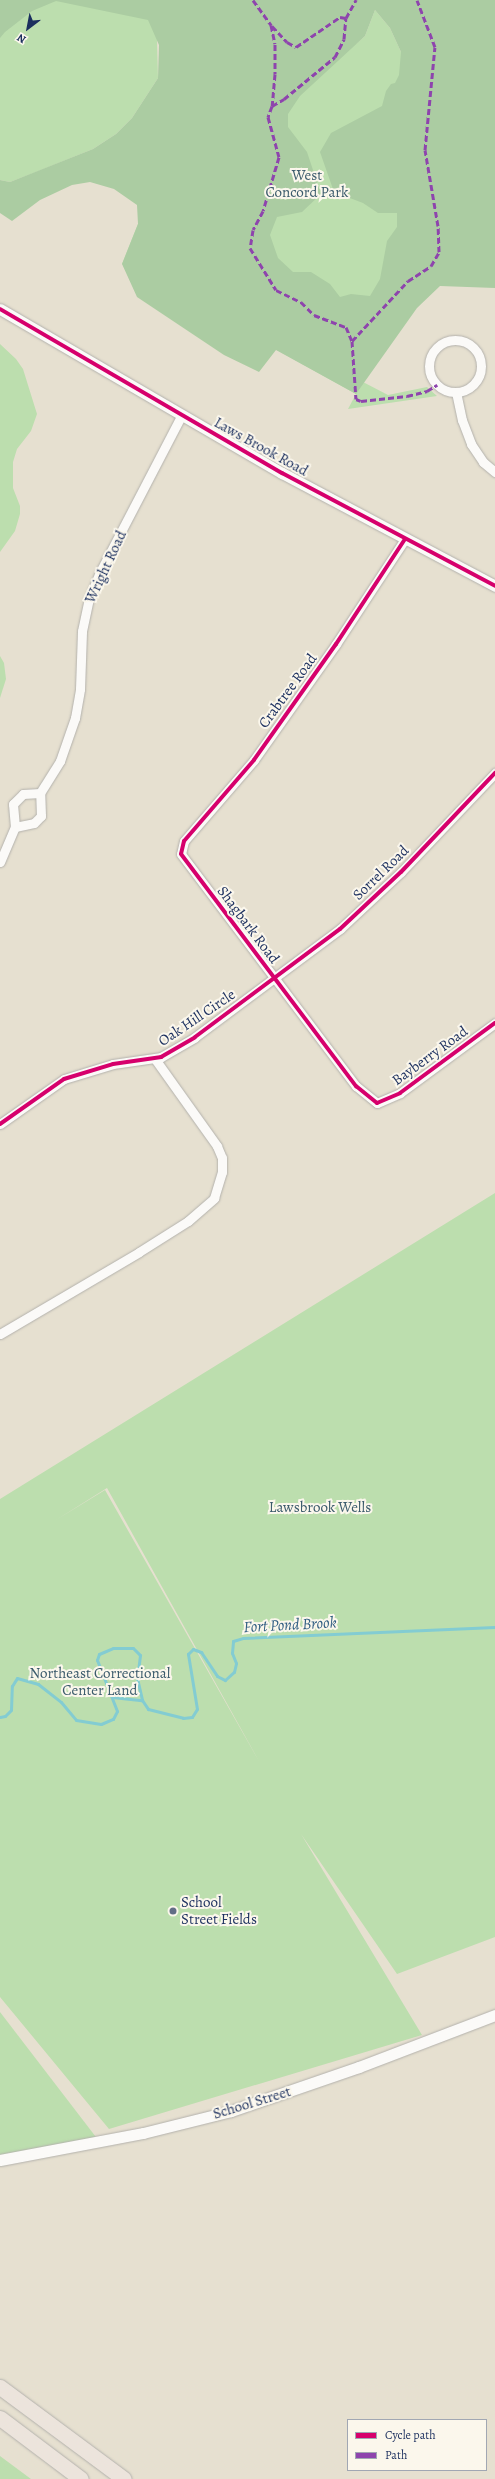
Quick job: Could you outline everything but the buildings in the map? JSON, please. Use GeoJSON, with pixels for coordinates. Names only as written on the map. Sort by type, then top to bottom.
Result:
{"type":"FeatureCollection","features":[{"type":"Feature","properties":{"kind":"highway"},"geometry":{"type":"LineString","coordinates":[[0,2387],[124,2479]]}},
{"type":"Feature","properties":{"kind":"highway"},"geometry":{"type":"LineString","coordinates":[[0,2418],[81,2479]]}},
{"type":"Feature","properties":{"kind":"street","name":"Laws Brook Road"},"geometry":{"type":"LineString","coordinates":[[0,309],[181,416],[405,539],[495,586]]}},
{"type":"Feature","properties":{"kind":"street"},"geometry":{"type":"LineString","coordinates":[[453,340],[464,342],[473,348],[479,357],[481,367],[478,378],[471,386],[456,392],[446,390],[437,384],[431,376],[429,365],[432,355],[438,346],[453,340]]}},
{"type":"Feature","properties":{"kind":"street"},"geometry":{"type":"LineString","coordinates":[[456,392],[462,420],[471,444],[484,462],[495,472]]}},
{"type":"Feature","properties":{"kind":"street","name":"Wright Road"},"geometry":{"type":"LineString","coordinates":[[40,793],[60,761],[75,718],[80,689],[82,630],[91,592],[181,416]]}},
{"type":"Feature","properties":{"kind":"street","name":"Crabtree Road"},"geometry":{"type":"LineString","coordinates":[[181,849],[194,827],[214,808],[254,760],[336,644],[405,539]]}},
{"type":"Feature","properties":{"kind":"street","name":"Sorrel Road"},"geometry":{"type":"LineString","coordinates":[[274,979],[340,929],[390,882],[495,773]]}},
{"type":"Feature","properties":{"kind":"street"},"geometry":{"type":"LineString","coordinates":[[0,862],[15,827],[12,808],[15,800],[23,794],[40,793],[42,810],[38,820],[15,827]]}},
{"type":"Feature","properties":{"kind":"street","name":"Shagbark Road"},"geometry":{"type":"LineString","coordinates":[[181,849],[186,863],[356,1086],[377,1103]]}},
{"type":"Feature","properties":{"kind":"street","name":"Oak Hill Circle"},"geometry":{"type":"LineString","coordinates":[[0,1124],[64,1079],[112,1064],[155,1058],[195,1037],[274,979]]}},
{"type":"Feature","properties":{"kind":"street","name":"Bayberry Road"},"geometry":{"type":"LineString","coordinates":[[377,1103],[382,1103],[400,1093],[495,1024]]}},
{"type":"Feature","properties":{"kind":"street","name":"Oak Hill Circle"},"geometry":{"type":"LineString","coordinates":[[0,1334],[146,1249],[188,1221],[214,1198],[222,1172],[222,1158],[217,1146],[155,1058]]}},
{"type":"Feature","properties":{"kind":"street","name":"School Street"},"geometry":{"type":"LineString","coordinates":[[0,2160],[144,2133],[231,2111],[359,2067],[495,2015]]}},
{"type":"Feature","properties":{"kind":"green space","name":"West Concord Park"},"geometry":{"type":"Polygon","coordinates":[[[0,0],[370,0],[356,44],[365,36],[375,10],[390,28],[401,52],[495,62],[363,382],[388,395],[427,387],[437,396],[348,409],[356,394],[122,264],[215,30],[157,40],[158,78],[132,118],[116,134],[93,149],[36,172],[10,182],[0,180],[0,0]]]}},
{"type":"Feature","properties":{"kind":"green space","name":"West Concord Park"},"geometry":{"type":"Polygon","coordinates":[[[0,0],[495,0],[495,288],[440,286],[417,308],[356,394],[276,350],[259,372],[224,355],[137,297],[122,264],[138,224],[137,205],[114,189],[90,182],[72,185],[40,200],[12,221],[0,213],[0,180],[10,182],[93,149],[116,134],[132,118],[158,78],[159,45],[148,20],[56,1],[32,11],[5,32],[0,38],[0,0]],[[375,10],[365,36],[300,96],[288,114],[288,127],[307,152],[321,194],[302,212],[277,217],[270,235],[278,258],[293,272],[311,272],[330,284],[340,297],[351,294],[370,296],[380,279],[387,241],[397,227],[397,213],[378,213],[363,203],[334,192],[320,152],[331,133],[382,106],[386,91],[391,84],[395,83],[399,75],[401,52],[390,28],[375,10]]]}},
{"type":"Feature","properties":{"kind":"green space"},"geometry":{"type":"Polygon","coordinates":[[[0,344],[16,359],[23,369],[37,414],[31,431],[17,449],[13,462],[13,488],[20,506],[20,514],[15,531],[0,552],[0,344]]]}},
{"type":"Feature","properties":{"kind":"green space"},"geometry":{"type":"Polygon","coordinates":[[[0,656],[4,663],[6,679],[0,698],[0,656]]]}},
{"type":"Feature","properties":{"kind":"green space"},"geometry":{"type":"Polygon","coordinates":[[[495,1193],[495,1937],[397,1974],[301,1834],[422,2035],[109,2129],[0,1997],[0,1499],[495,1193]],[[107,1488],[56,1520],[105,1490],[260,1763],[107,1488]]]}},
{"type":"Feature","properties":{"kind":"green space"},"geometry":{"type":"Polygon","coordinates":[[[0,2012],[99,2141],[0,2156],[0,2012]]]}},
{"type":"Feature","properties":{"kind":"green space"},"geometry":{"type":"Polygon","coordinates":[[[0,2456],[31,2479],[0,2479],[0,2456]]]}},
{"type":"Feature","properties":{"kind":"waterway","name":"Fort Pond Brook"},"geometry":{"type":"LineString","coordinates":[[0,1717],[5,1716],[11,1710],[12,1686],[17,1678],[38,1684],[61,1702],[76,1720],[101,1724],[113,1719],[117,1711],[97,1660],[99,1654],[113,1648],[133,1648],[140,1655],[137,1678],[142,1700],[148,1709],[183,1718],[192,1717],[197,1709],[188,1654],[193,1649],[201,1652],[217,1676],[225,1680],[234,1672],[236,1663],[232,1653],[233,1641],[243,1638],[495,1627]]}},
{"type":"Feature","properties":{"kind":"waterway","name":"Fort Pond Brook"},"geometry":{"type":"LineString","coordinates":[[112,1697],[142,1700]]}},
{"type":"Feature","properties":{"kind":"marked path"},"geometry":{"type":"LineString","coordinates":[[253,0],[271,25],[275,44],[275,74],[272,106],[268,117],[279,157],[263,211],[253,230],[250,248],[276,290],[301,302],[314,315],[346,327],[352,341],[356,399],[361,401],[407,396],[427,391],[437,385]]}},
{"type":"Feature","properties":{"kind":"marked path"},"geometry":{"type":"LineString","coordinates":[[272,106],[284,99],[335,57],[344,39],[346,18],[356,0]]}},
{"type":"Feature","properties":{"kind":"marked path"},"geometry":{"type":"LineString","coordinates":[[352,341],[408,281],[431,266],[439,252],[438,226],[425,150],[435,47],[417,0]]}},
{"type":"Feature","properties":{"kind":"marked path"},"geometry":{"type":"LineString","coordinates":[[272,26],[287,42],[296,47],[340,17],[346,18]]}},
{"type":"Feature","properties":{"kind":"cycle path"},"geometry":{"type":"LineString","coordinates":[[0,309],[282,473],[495,586]]}},
{"type":"Feature","properties":{"kind":"cycle path"},"geometry":{"type":"LineString","coordinates":[[405,539],[336,644],[254,760],[184,841],[181,854],[356,1086],[377,1103],[400,1093],[495,1023]]}},
{"type":"Feature","properties":{"kind":"cycle path"},"geometry":{"type":"LineString","coordinates":[[0,1124],[64,1079],[113,1064],[161,1057],[195,1037],[340,929],[401,872],[495,773]]}},
{"type":"Feature","properties":{"kind":"place","name":"School Street Fields"},"geometry":{"type":"Point","coordinates":[173,1911]}},
{"type":"Feature","properties":{"kind":"park label","name":"Lawsbrook Wells"},"geometry":{"type":"Point","coordinates":[320,1508]}},
{"type":"Feature","properties":{"kind":"park label","name":"Northeast Correctional Center Land"},"geometry":{"type":"Point","coordinates":[100,1682]}}]}
